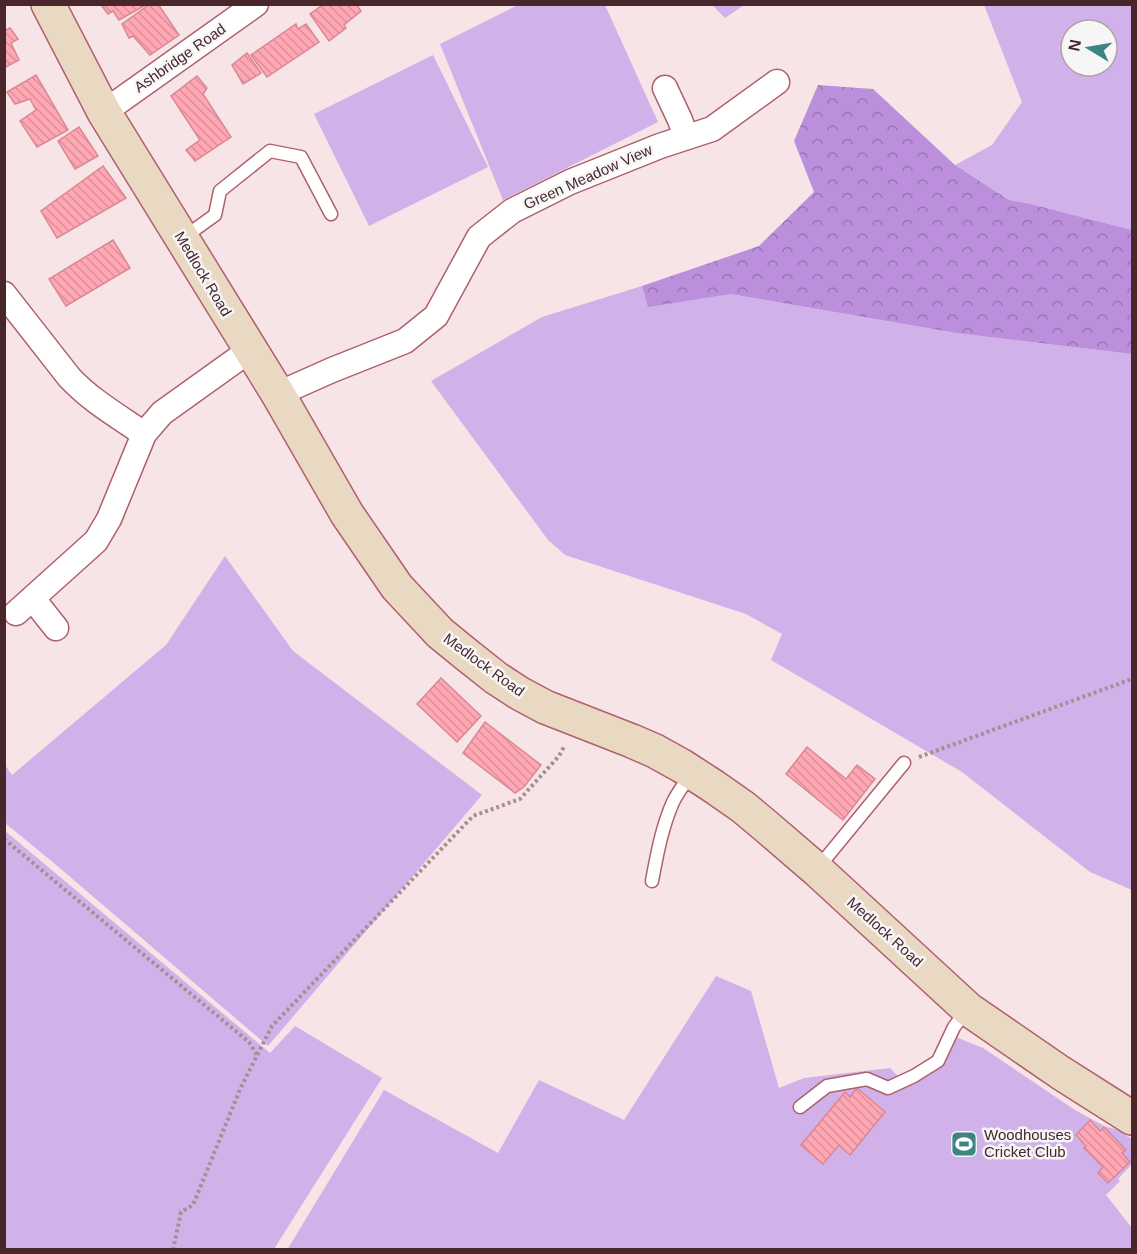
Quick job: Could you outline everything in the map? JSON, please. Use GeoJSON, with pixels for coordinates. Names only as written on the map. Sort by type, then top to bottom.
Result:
{"type":"FeatureCollection","features":[{"type":"Feature","properties":{"kind":"street","name":"Medlock Road"},"geometry":{"type":"LineString","coordinates":[[48,4],[105,112],[278,394],[348,514],[397,587],[418,611],[440,633],[496,678],[519,693],[545,707],[664,756],[743,807],[816,870],[968,1009],[1061,1073],[1132,1118]]}},
{"type":"Feature","properties":{"kind":"street","name":"Ashbridge Road"},"geometry":{"type":"LineString","coordinates":[[105,112],[256,4]]}},
{"type":"Feature","properties":{"kind":"street","name":"Green Meadow View"},"geometry":{"type":"LineString","coordinates":[[278,394],[405,341],[436,316],[479,237],[512,212],[570,182],[712,129],[777,82]]}},
{"type":"Feature","properties":{"kind":"street"},"geometry":{"type":"LineString","coordinates":[[665,88],[686,137]]}},
{"type":"Feature","properties":{"kind":"street"},"geometry":{"type":"LineString","coordinates":[[4,294],[78,387],[144,434]]}},
{"type":"Feature","properties":{"kind":"street"},"geometry":{"type":"LineString","coordinates":[[56,628],[24,606],[96,541],[109,519],[144,434],[162,413],[250,350]]}},
{"type":"Feature","properties":{"kind":"lane"},"geometry":{"type":"LineString","coordinates":[[182,239],[215,215],[220,191],[270,151],[301,157],[331,214]]}},
{"type":"Feature","properties":{"kind":"lane"},"geometry":{"type":"LineString","coordinates":[[816,870],[904,763]]}},
{"type":"Feature","properties":{"kind":"lane"},"geometry":{"type":"LineString","coordinates":[[652,881],[668,815],[674,800],[692,773]]}},
{"type":"Feature","properties":{"kind":"lane"},"geometry":{"type":"LineString","coordinates":[[800,1107],[827,1086],[867,1079],[888,1088],[914,1076],[938,1061],[954,1027],[968,1009]]}},
{"type":"Feature","properties":{"kind":"path"},"geometry":{"type":"LineString","coordinates":[[904,763],[1132,679]]}},
{"type":"Feature","properties":{"kind":"path"},"geometry":{"type":"LineString","coordinates":[[173,1250],[181,1212],[193,1205],[241,1087],[272,1026],[472,816],[520,799],[559,756],[580,721]]}},
{"type":"Feature","properties":{"kind":"path"},"geometry":{"type":"LineString","coordinates":[[4,839],[249,1042],[257,1054]]}},
{"type":"Feature","properties":{"kind":"shaded area"},"geometry":{"type":"Polygon","coordinates":[[[518,5],[605,5],[658,122],[503,200],[440,44],[518,5]]]}},
{"type":"Feature","properties":{"kind":"shaded area"},"geometry":{"type":"Polygon","coordinates":[[[712,5],[744,5],[725,18],[712,5]]]}},
{"type":"Feature","properties":{"kind":"shaded area"},"geometry":{"type":"Polygon","coordinates":[[[984,5],[1132,5],[1132,230],[1009,200],[955,165],[992,145],[1022,102],[984,5]]]}},
{"type":"Feature","properties":{"kind":"shaded area"},"geometry":{"type":"Polygon","coordinates":[[[433,55],[488,167],[369,226],[314,114],[433,55]]]}},
{"type":"Feature","properties":{"kind":"shaded area"},"geometry":{"type":"Polygon","coordinates":[[[642,286],[730,294],[956,333],[1132,354],[1132,890],[1090,872],[962,772],[771,660],[782,634],[746,614],[565,555],[548,540],[431,381],[542,317],[642,286]]]}},
{"type":"Feature","properties":{"kind":"shaded area"},"geometry":{"type":"Polygon","coordinates":[[[225,556],[293,651],[482,795],[268,1046],[5,823],[5,765],[12,775],[166,645],[225,556]]]}},
{"type":"Feature","properties":{"kind":"shaded area"},"geometry":{"type":"Polygon","coordinates":[[[4,830],[270,1053],[295,1026],[382,1078],[274,1249],[5,1249],[4,830]]]}},
{"type":"Feature","properties":{"kind":"shaded area"},"geometry":{"type":"Polygon","coordinates":[[[716,976],[751,991],[779,1088],[804,1078],[890,1068],[899,1077],[933,1062],[946,1033],[983,1048],[1075,1110],[1132,1139],[1132,1164],[1106,1195],[1132,1228],[1132,1249],[287,1250],[384,1090],[498,1153],[539,1080],[624,1120],[716,976]]]}},
{"type":"Feature","properties":{"kind":"green space"},"geometry":{"type":"Polygon","coordinates":[[[818,85],[873,89],[955,165],[1009,200],[1132,230],[1132,354],[956,333],[730,294],[648,307],[642,286],[759,246],[814,192],[794,141],[818,85]]]}},
{"type":"Feature","properties":{"kind":"building"},"geometry":{"type":"Polygon","coordinates":[[[104,4],[143,4],[144,6],[119,20],[113,11],[108,14],[102,6],[104,4]]]}},
{"type":"Feature","properties":{"kind":"building"},"geometry":{"type":"Polygon","coordinates":[[[150,4],[158,4],[179,35],[150,55],[133,36],[129,38],[122,24],[150,4]]]}},
{"type":"Feature","properties":{"kind":"building"},"geometry":{"type":"Polygon","coordinates":[[[324,4],[356,4],[361,11],[344,25],[346,28],[329,41],[310,14],[324,4]]]}},
{"type":"Feature","properties":{"kind":"building"},"geometry":{"type":"Polygon","coordinates":[[[296,24],[298,29],[306,24],[319,42],[267,77],[251,55],[296,24]]]}},
{"type":"Feature","properties":{"kind":"building"},"geometry":{"type":"Polygon","coordinates":[[[10,28],[18,39],[11,43],[19,60],[4,68],[4,31],[10,28]]]}},
{"type":"Feature","properties":{"kind":"building"},"geometry":{"type":"Polygon","coordinates":[[[247,53],[261,73],[243,84],[232,65],[247,53]]]}},
{"type":"Feature","properties":{"kind":"building"},"geometry":{"type":"Polygon","coordinates":[[[36,75],[68,130],[37,147],[20,121],[36,110],[30,99],[15,104],[7,92],[36,75]]]}},
{"type":"Feature","properties":{"kind":"building"},"geometry":{"type":"Polygon","coordinates":[[[197,76],[207,88],[203,94],[231,137],[195,161],[186,150],[200,140],[171,96],[197,76]]]}},
{"type":"Feature","properties":{"kind":"building"},"geometry":{"type":"Polygon","coordinates":[[[79,127],[98,156],[75,169],[58,141],[79,127]]]}},
{"type":"Feature","properties":{"kind":"building"},"geometry":{"type":"Polygon","coordinates":[[[103,166],[126,198],[57,238],[41,211],[103,166]]]}},
{"type":"Feature","properties":{"kind":"building"},"geometry":{"type":"Polygon","coordinates":[[[113,240],[130,268],[66,306],[49,279],[113,240]]]}},
{"type":"Feature","properties":{"kind":"building"},"geometry":{"type":"Polygon","coordinates":[[[441,678],[481,716],[457,742],[417,704],[441,678]]]}},
{"type":"Feature","properties":{"kind":"building"},"geometry":{"type":"Polygon","coordinates":[[[485,722],[541,765],[524,787],[515,793],[463,753],[485,722]]]}},
{"type":"Feature","properties":{"kind":"building"},"geometry":{"type":"Polygon","coordinates":[[[807,747],[846,779],[857,765],[875,779],[843,820],[786,774],[807,747]]]}},
{"type":"Feature","properties":{"kind":"building"},"geometry":{"type":"Polygon","coordinates":[[[857,1088],[885,1112],[850,1155],[839,1145],[823,1164],[801,1145],[845,1092],[850,1097],[857,1088]]]}},
{"type":"Feature","properties":{"kind":"building"},"geometry":{"type":"Polygon","coordinates":[[[1090,1120],[1100,1131],[1104,1127],[1126,1150],[1122,1153],[1130,1162],[1108,1183],[1098,1173],[1103,1167],[1084,1148],[1086,1146],[1076,1135],[1090,1120]]]}},
{"type":"Feature","properties":{"kind":"place","name":"Woodhouses Cricket Club"},"geometry":{"type":"Point","coordinates":[964,1144]}}]}
